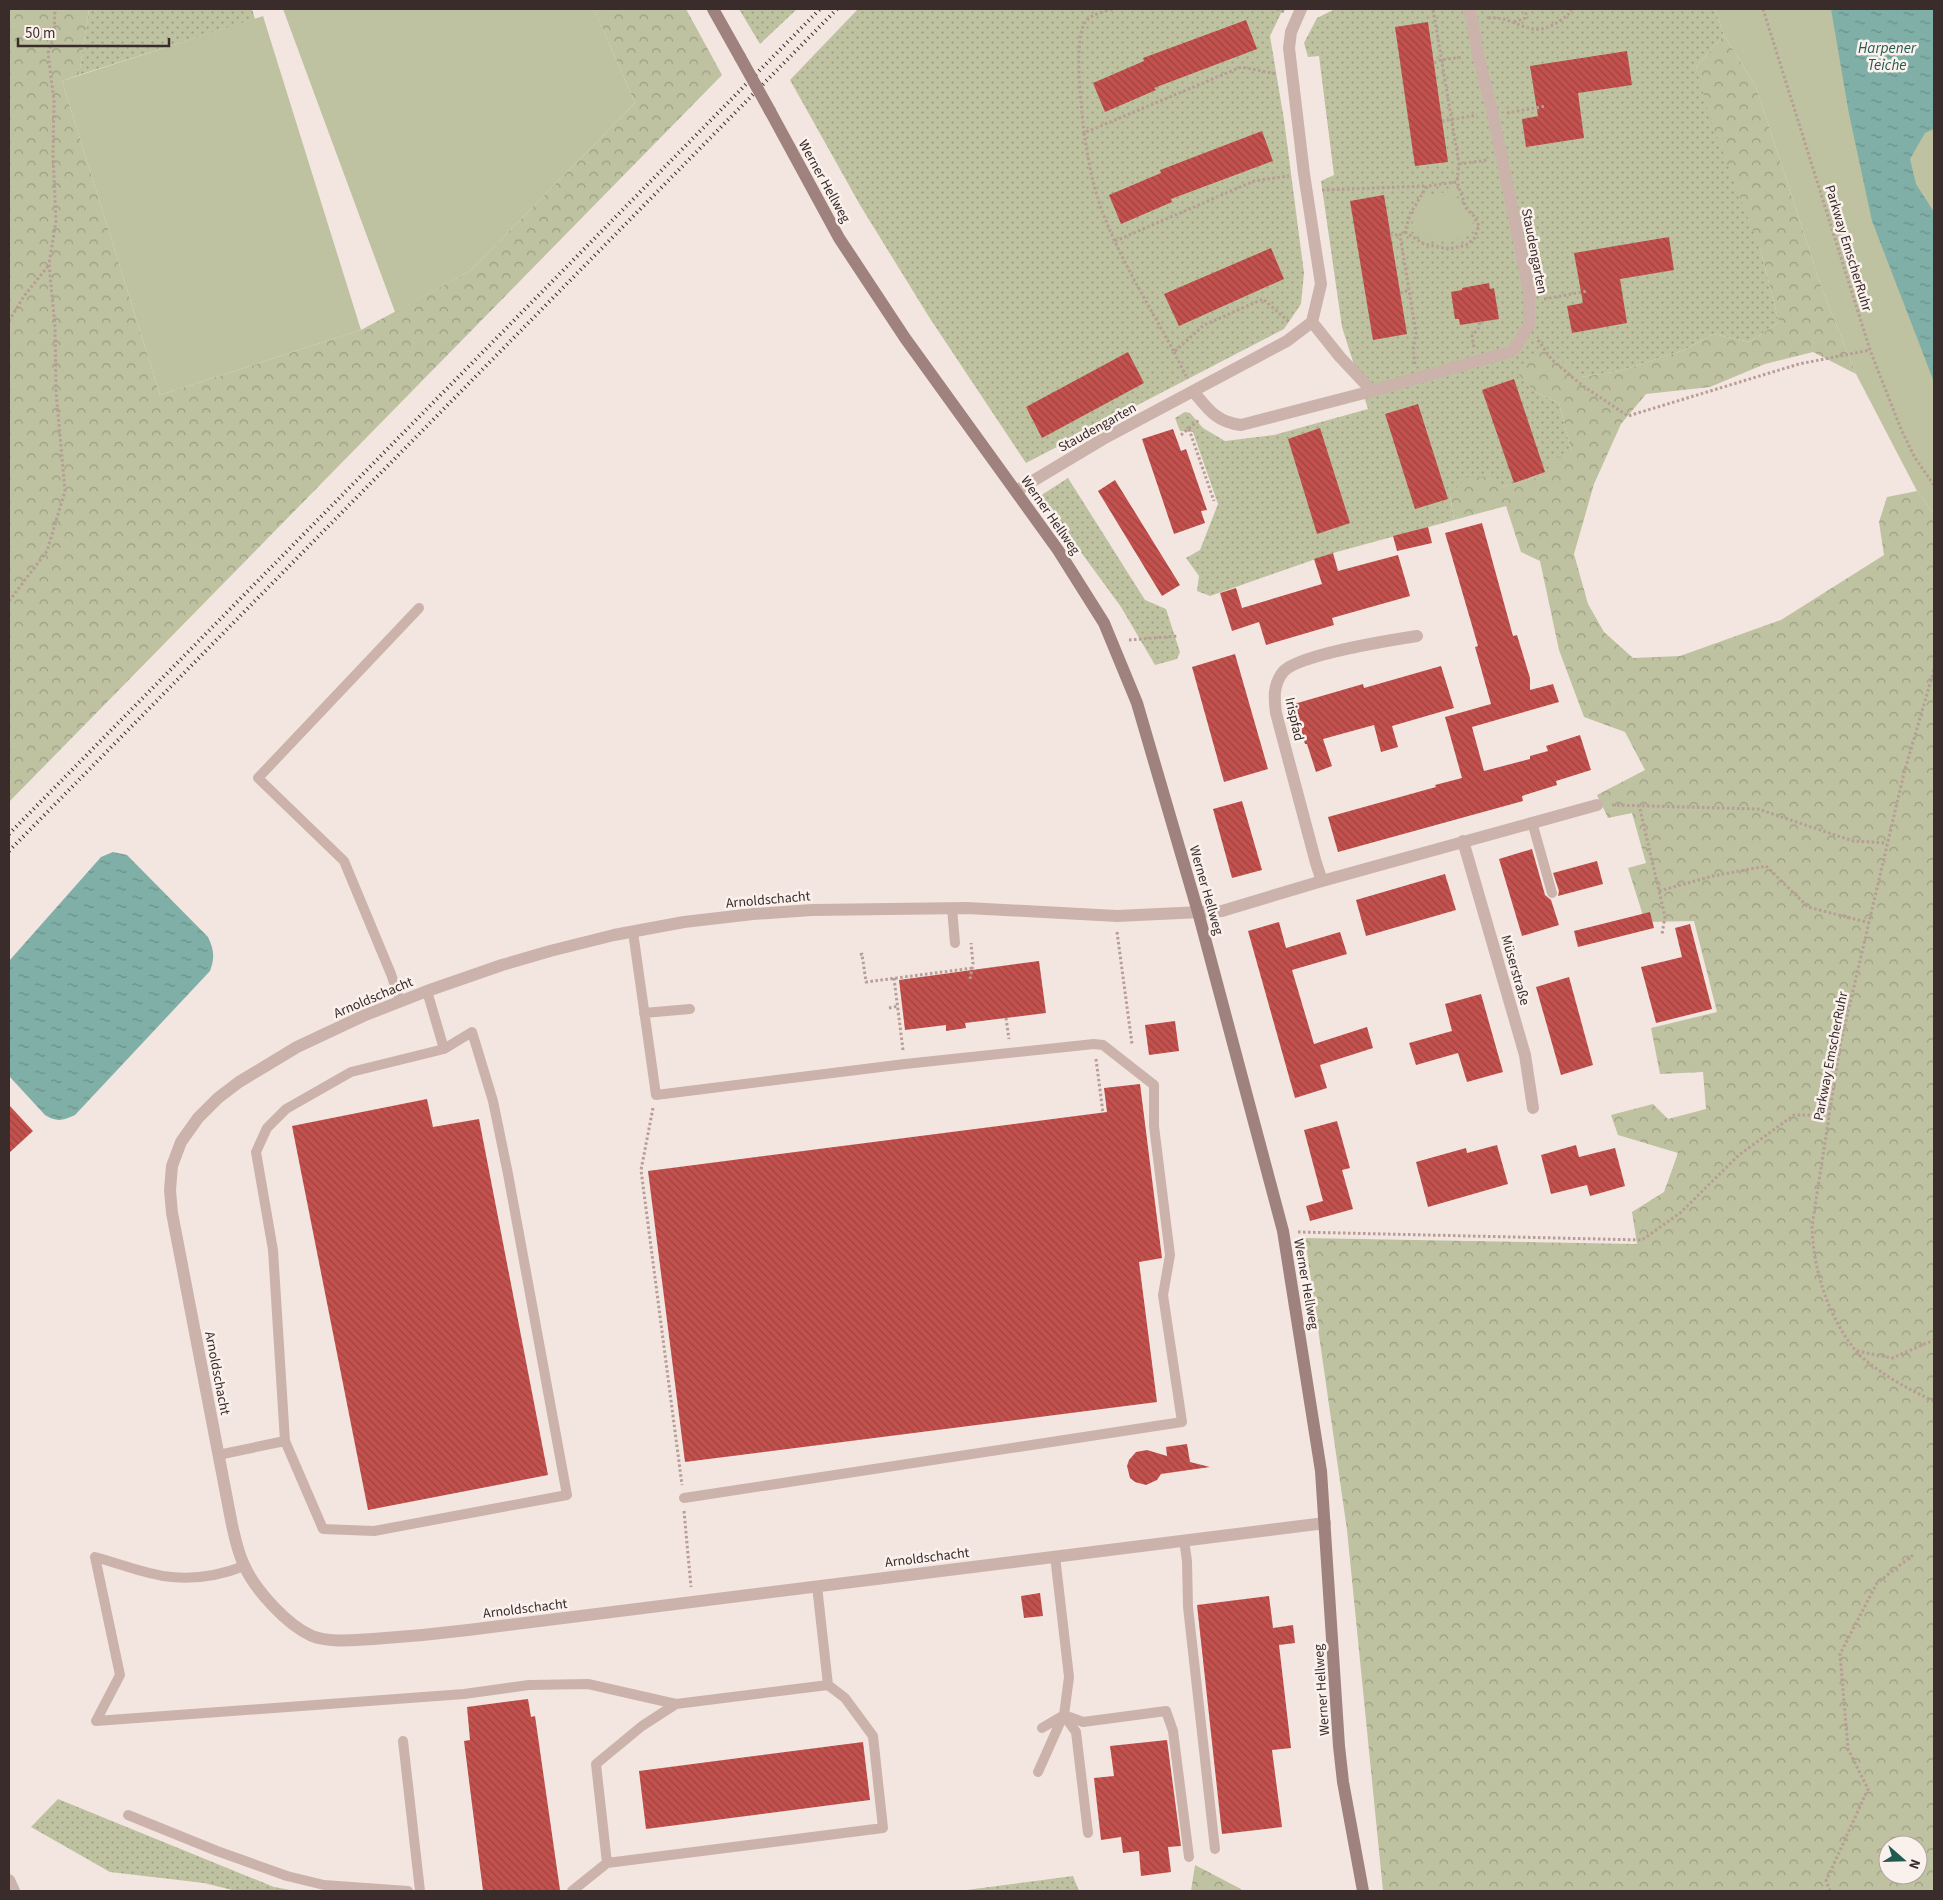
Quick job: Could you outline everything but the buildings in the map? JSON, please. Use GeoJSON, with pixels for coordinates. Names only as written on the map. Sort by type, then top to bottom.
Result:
{"type":"FeatureCollection","features":[{"type":"Feature","properties":{"kind":"main road","name":"Werner Hellweg"},"geometry":{"type":"LineString","coordinates":[[713,9],[844,245],[906,338],[1058,550],[1104,623],[1137,703],[1198,912],[1282,1231],[1322,1471],[1340,1755],[1347,1806],[1363,1891]]}},
{"type":"Feature","properties":{"kind":"street"},"geometry":{"type":"LineString","coordinates":[[1301,9],[1291,32],[1289,48],[1306,191],[1321,284],[1312,322],[1340,357],[1372,391]]}},
{"type":"Feature","properties":{"kind":"street","name":"Staudengarten"},"geometry":{"type":"LineString","coordinates":[[1193,391],[1209,411],[1227,423],[1241,425],[1372,391],[1513,351],[1529,325],[1529,291],[1493,113],[1478,56],[1470,14]]}},
{"type":"Feature","properties":{"kind":"street","name":"Staudengarten"},"geometry":{"type":"LineString","coordinates":[[1016,491],[1103,439],[1300,332],[1312,322]]}},
{"type":"Feature","properties":{"kind":"street","name":"Irispfad"},"geometry":{"type":"LineString","coordinates":[[1322,881],[1276,713],[1273,694],[1283,672],[1296,662],[1360,646],[1417,636]]}},
{"type":"Feature","properties":{"kind":"street"},"geometry":{"type":"LineString","coordinates":[[1198,912],[1222,911],[1322,881],[1597,805]]}},
{"type":"Feature","properties":{"kind":"street","name":"Müserstraße"},"geometry":{"type":"LineString","coordinates":[[1464,841],[1525,1055],[1533,1108]]}},
{"type":"Feature","properties":{"kind":"street","name":"Arnoldschacht"},"geometry":{"type":"LineString","coordinates":[[1198,912],[1117,916],[952,908],[855,908],[763,913],[684,922],[550,951],[502,965],[400,1000],[297,1047],[239,1082],[218,1098],[198,1118],[181,1142],[172,1166],[170,1190],[172,1213],[232,1525],[244,1566],[253,1582],[292,1624],[313,1636],[334,1640],[410,1636],[458,1631],[1325,1523]]}},
{"type":"Feature","properties":{"kind":"street"},"geometry":{"type":"LineString","coordinates":[[9,1880],[14,1891]]}},
{"type":"Feature","properties":{"kind":"lane"},"geometry":{"type":"LineString","coordinates":[[400,1000],[344,861],[258,778],[419,608]]}},
{"type":"Feature","properties":{"kind":"lane"},"geometry":{"type":"LineString","coordinates":[[1532,822],[1552,893]]}},
{"type":"Feature","properties":{"kind":"lane"},"geometry":{"type":"LineString","coordinates":[[952,908],[955,943]]}},
{"type":"Feature","properties":{"kind":"lane"},"geometry":{"type":"LineString","coordinates":[[632,932],[656,1095],[905,1064],[1094,1044],[1103,1045],[1154,1085],[1154,1126],[1170,1255],[1163,1295],[1182,1422],[684,1498]]}},
{"type":"Feature","properties":{"kind":"lane"},"geometry":{"type":"LineString","coordinates":[[427,991],[444,1049]]}},
{"type":"Feature","properties":{"kind":"lane"},"geometry":{"type":"LineString","coordinates":[[644,1013],[690,1009]]}},
{"type":"Feature","properties":{"kind":"lane"},"geometry":{"type":"LineString","coordinates":[[472,1032],[493,1101],[567,1495],[374,1531],[323,1529],[286,1441],[273,1250],[256,1152],[267,1128],[286,1109],[351,1072],[444,1049],[472,1032]]}},
{"type":"Feature","properties":{"kind":"lane"},"geometry":{"type":"LineString","coordinates":[[218,1455],[286,1441]]}},
{"type":"Feature","properties":{"kind":"lane"},"geometry":{"type":"LineString","coordinates":[[1184,1540],[1187,1561],[1188,1607],[1215,1849]]}},
{"type":"Feature","properties":{"kind":"lane"},"geometry":{"type":"LineString","coordinates":[[1038,1772],[1064,1715],[1070,1677],[1055,1556]]}},
{"type":"Feature","properties":{"kind":"lane"},"geometry":{"type":"LineString","coordinates":[[244,1566],[224,1574],[194,1577],[164,1576],[95,1557],[120,1675],[96,1721],[464,1694],[529,1685],[588,1684],[676,1704],[828,1685],[845,1698],[873,1736],[883,1828],[607,1864],[572,1891]]}},
{"type":"Feature","properties":{"kind":"lane"},"geometry":{"type":"LineString","coordinates":[[817,1586],[828,1685]]}},
{"type":"Feature","properties":{"kind":"lane"},"geometry":{"type":"LineString","coordinates":[[607,1864],[596,1764],[642,1726],[676,1704]]}},
{"type":"Feature","properties":{"kind":"lane"},"geometry":{"type":"LineString","coordinates":[[1042,1728],[1064,1715],[1084,1722],[1166,1711],[1173,1730],[1189,1857]]}},
{"type":"Feature","properties":{"kind":"lane"},"geometry":{"type":"LineString","coordinates":[[1064,1715],[1076,1732],[1088,1833]]}},
{"type":"Feature","properties":{"kind":"lane"},"geometry":{"type":"LineString","coordinates":[[403,1741],[420,1891]]}},
{"type":"Feature","properties":{"kind":"lane"},"geometry":{"type":"LineString","coordinates":[[128,1815],[217,1851],[288,1876],[324,1885],[408,1891]]}},
{"type":"Feature","properties":{"kind":"path"},"geometry":{"type":"LineString","coordinates":[[9,601],[47,551],[65,491],[56,391],[55,327],[49,264],[56,221],[53,155],[54,101],[48,53],[54,37],[55,9]]}},
{"type":"Feature","properties":{"kind":"path"},"geometry":{"type":"LineString","coordinates":[[1112,9],[1087,19],[1082,27],[1079,56],[1080,88],[1084,132],[1092,177],[1101,208],[1115,240],[1193,391]]}},
{"type":"Feature","properties":{"kind":"path"},"geometry":{"type":"LineString","coordinates":[[1405,232],[1424,244],[1449,248],[1466,245],[1474,239],[1479,226],[1474,216],[1466,208],[1457,182],[1459,164],[1440,60],[1433,9]]}},
{"type":"Feature","properties":{"kind":"path"},"geometry":{"type":"LineString","coordinates":[[1514,22],[1525,18],[1528,9]]}},
{"type":"Feature","properties":{"kind":"path"},"geometry":{"type":"LineString","coordinates":[[1470,14],[1498,17],[1530,30],[1538,30],[1558,22],[1570,13],[1571,9]]}},
{"type":"Feature","properties":{"kind":"path","name":"Parkway EmscherRuhr"},"geometry":{"type":"LineString","coordinates":[[1763,9],[1870,350],[1901,429],[1915,458],[1934,486]]}},
{"type":"Feature","properties":{"kind":"path"},"geometry":{"type":"LineString","coordinates":[[1434,63],[1440,60],[1478,56]]}},
{"type":"Feature","properties":{"kind":"path"},"geometry":{"type":"LineString","coordinates":[[1084,132],[1241,67],[1277,74]]}},
{"type":"Feature","properties":{"kind":"path"},"geometry":{"type":"LineString","coordinates":[[1442,121],[1546,106]]}},
{"type":"Feature","properties":{"kind":"path"},"geometry":{"type":"LineString","coordinates":[[1459,164],[1502,158]]}},
{"type":"Feature","properties":{"kind":"path"},"geometry":{"type":"LineString","coordinates":[[1115,240],[1254,181],[1304,174]]}},
{"type":"Feature","properties":{"kind":"path"},"geometry":{"type":"LineString","coordinates":[[1306,191],[1426,186],[1457,182]]}},
{"type":"Feature","properties":{"kind":"path"},"geometry":{"type":"LineString","coordinates":[[1390,235],[1400,235],[1405,232],[1410,214],[1426,186]]}},
{"type":"Feature","properties":{"kind":"path"},"geometry":{"type":"LineString","coordinates":[[1400,235],[1416,333],[1413,350],[1417,378]]}},
{"type":"Feature","properties":{"kind":"path"},"geometry":{"type":"LineString","coordinates":[[9,321],[24,296],[49,264]]}},
{"type":"Feature","properties":{"kind":"path"},"geometry":{"type":"LineString","coordinates":[[1400,293],[1409,290]]}},
{"type":"Feature","properties":{"kind":"path"},"geometry":{"type":"LineString","coordinates":[[1530,302],[1588,291]]}},
{"type":"Feature","properties":{"kind":"path"},"geometry":{"type":"LineString","coordinates":[[1174,352],[1204,325],[1263,299],[1300,332]]}},
{"type":"Feature","properties":{"kind":"path"},"geometry":{"type":"LineString","coordinates":[[1478,361],[1472,336],[1480,326],[1479,321]]}},
{"type":"Feature","properties":{"kind":"path"},"geometry":{"type":"LineString","coordinates":[[1529,325],[1552,360],[1584,386],[1628,416],[1799,364],[1870,350]]}},
{"type":"Feature","properties":{"kind":"path"},"geometry":{"type":"LineString","coordinates":[[1181,435],[1209,411]]}},
{"type":"Feature","properties":{"kind":"path"},"geometry":{"type":"LineString","coordinates":[[1190,429],[1214,501]]}},
{"type":"Feature","properties":{"kind":"path"},"geometry":{"type":"LineString","coordinates":[[1113,641],[1178,636]]}},
{"type":"Feature","properties":{"kind":"path","name":"Parkway EmscherRuhr"},"geometry":{"type":"LineString","coordinates":[[1934,670],[1904,773],[1840,1046],[1812,1226],[1812,1244],[1823,1289],[1834,1319],[1856,1351],[1883,1373],[1915,1393],[1934,1401]]}},
{"type":"Feature","properties":{"kind":"path"},"geometry":{"type":"LineString","coordinates":[[1597,805],[1758,808],[1852,841],[1887,843]]}},
{"type":"Feature","properties":{"kind":"path"},"geometry":{"type":"LineString","coordinates":[[1640,809],[1665,917],[1662,934]]}},
{"type":"Feature","properties":{"kind":"path"},"geometry":{"type":"LineString","coordinates":[[1659,891],[1713,876],[1766,866],[1808,907],[1870,923]]}},
{"type":"Feature","properties":{"kind":"path"},"geometry":{"type":"LineString","coordinates":[[1117,916],[1117,932],[1132,1044]]}},
{"type":"Feature","properties":{"kind":"path"},"geometry":{"type":"LineString","coordinates":[[860,955],[862,954],[866,982],[973,968]]}},
{"type":"Feature","properties":{"kind":"path"},"geometry":{"type":"LineString","coordinates":[[894,978],[905,1064]]}},
{"type":"Feature","properties":{"kind":"path"},"geometry":{"type":"LineString","coordinates":[[889,1008],[898,1006]]}},
{"type":"Feature","properties":{"kind":"path"},"geometry":{"type":"LineString","coordinates":[[1006,1018],[1011,1053]]}},
{"type":"Feature","properties":{"kind":"path"},"geometry":{"type":"LineString","coordinates":[[1094,1044],[1103,1113]]}},
{"type":"Feature","properties":{"kind":"path"},"geometry":{"type":"LineString","coordinates":[[656,1095],[641,1170],[684,1498],[685,1536],[690,1580]]}},
{"type":"Feature","properties":{"kind":"path"},"geometry":{"type":"LineString","coordinates":[[1282,1231],[1642,1240],[1680,1213],[1739,1155],[1794,1115],[1829,1115]]}},
{"type":"Feature","properties":{"kind":"path"},"geometry":{"type":"LineString","coordinates":[[1856,1351],[1892,1358],[1934,1340]]}},
{"type":"Feature","properties":{"kind":"path"},"geometry":{"type":"LineString","coordinates":[[1830,1891],[1826,1881],[1868,1789],[1848,1749],[1840,1654],[1877,1583],[1913,1555]]}},
{"type":"Feature","properties":{"kind":"green space"},"geometry":{"type":"Polygon","coordinates":[[[9,9],[89,9],[79,75],[62,81],[160,395],[361,330],[470,271],[635,103],[594,9],[686,9],[722,75],[9,802],[9,9]]]}},
{"type":"Feature","properties":{"kind":"green space"},"geometry":{"type":"Polygon","coordinates":[[[89,9],[252,9],[255,19],[79,75],[89,9]]]}},
{"type":"Feature","properties":{"kind":"green space"},"geometry":{"type":"Polygon","coordinates":[[[283,9],[594,9],[635,103],[470,271],[395,312],[283,9]]]}},
{"type":"Feature","properties":{"kind":"green space"},"geometry":{"type":"Polygon","coordinates":[[[739,9],[797,9],[760,44],[739,9]]]}},
{"type":"Feature","properties":{"kind":"green space"},"geometry":{"type":"Polygon","coordinates":[[[858,9],[1283,9],[1270,36],[1284,120],[1304,273],[1301,304],[1284,329],[1026,463],[929,317],[860,205],[790,80],[858,9]]]}},
{"type":"Feature","properties":{"kind":"green space"},"geometry":{"type":"Polygon","coordinates":[[[1335,9],[1715,9],[1724,35],[1696,67],[1761,252],[1779,322],[1750,342],[1713,334],[1684,350],[1620,371],[1581,377],[1536,392],[1559,403],[1572,454],[1550,474],[1502,487],[1450,495],[1454,520],[1333,553],[1210,596],[1197,591],[1199,576],[1186,558],[1200,550],[1218,504],[1193,432],[1180,431],[1175,418],[1185,412],[1190,413],[1203,428],[1225,441],[1274,435],[1368,409],[1342,327],[1321,181],[1334,175],[1319,56],[1308,57],[1304,43],[1317,18],[1335,9]]]}},
{"type":"Feature","properties":{"kind":"green space"},"geometry":{"type":"Polygon","coordinates":[[[1715,9],[1934,9],[1934,514],[1917,491],[1856,374],[1822,289],[1756,87],[1724,35],[1715,9]]]}},
{"type":"Feature","properties":{"kind":"green space"},"geometry":{"type":"Polygon","coordinates":[[[263,16],[361,330],[160,395],[62,81],[263,16]]]}},
{"type":"Feature","properties":{"kind":"green space"},"geometry":{"type":"Polygon","coordinates":[[[1724,35],[1756,87],[1822,289],[1856,374],[1813,352],[1765,364],[1710,387],[1646,394],[1621,424],[1594,484],[1574,554],[1588,604],[1604,632],[1633,658],[1680,656],[1781,620],[1884,555],[1879,522],[1887,497],[1917,491],[1934,514],[1934,1891],[1383,1891],[1347,1530],[1305,1238],[1637,1244],[1632,1212],[1664,1192],[1678,1153],[1618,1135],[1611,1115],[1653,1104],[1668,1119],[1706,1109],[1703,1072],[1660,1074],[1651,1028],[1717,1012],[1694,921],[1645,922],[1628,868],[1646,863],[1632,813],[1608,818],[1597,795],[1645,770],[1625,732],[1584,717],[1559,650],[1540,561],[1521,552],[1506,506],[1454,520],[1450,495],[1466,478],[1493,476],[1502,487],[1549,474],[1551,459],[1572,454],[1559,403],[1536,392],[1518,374],[1543,346],[1581,377],[1620,371],[1684,350],[1713,334],[1750,342],[1779,322],[1761,252],[1711,121],[1696,67],[1724,35]]]}},
{"type":"Feature","properties":{"kind":"green space"},"geometry":{"type":"Polygon","coordinates":[[[1454,191],[1461,206],[1473,221],[1471,234],[1440,241],[1426,238],[1411,231],[1416,208],[1426,195],[1454,191]]]}},
{"type":"Feature","properties":{"kind":"green space"},"geometry":{"type":"Polygon","coordinates":[[[1068,478],[1145,600],[1166,609],[1180,652],[1177,659],[1155,665],[1121,607],[1040,496],[1068,478]]]}},
{"type":"Feature","properties":{"kind":"green space"},"geometry":{"type":"Polygon","coordinates":[[[58,1799],[274,1887],[296,1891],[236,1891],[204,1883],[110,1872],[31,1827],[58,1799]]]}},
{"type":"Feature","properties":{"kind":"green space"},"geometry":{"type":"Polygon","coordinates":[[[1195,1865],[1241,1889],[1241,1891],[1191,1891],[1195,1865]]]}},
{"type":"Feature","properties":{"kind":"green space"},"geometry":{"type":"Polygon","coordinates":[[[1073,1876],[1079,1891],[959,1891],[1073,1876]]]}},
{"type":"Feature","properties":{"kind":"water","name":"Harpener Teiche"},"geometry":{"type":"Polygon","coordinates":[[[1831,9],[1934,9],[1934,129],[1925,133],[1910,159],[1916,184],[1934,212],[1934,382],[1872,221],[1849,114],[1831,9]]]}},
{"type":"Feature","properties":{"kind":"water"},"geometry":{"type":"Polygon","coordinates":[[[113,852],[127,855],[208,937],[213,950],[213,962],[210,971],[75,1115],[67,1119],[56,1120],[45,1115],[9,1076],[9,961],[101,857],[113,852]]]}},
{"type":"Feature","properties":{"kind":"railway"},"geometry":{"type":"LineString","coordinates":[[9,834],[820,9]]}},
{"type":"Feature","properties":{"kind":"railway"},"geometry":{"type":"LineString","coordinates":[[9,851],[837,9]]}}]}
